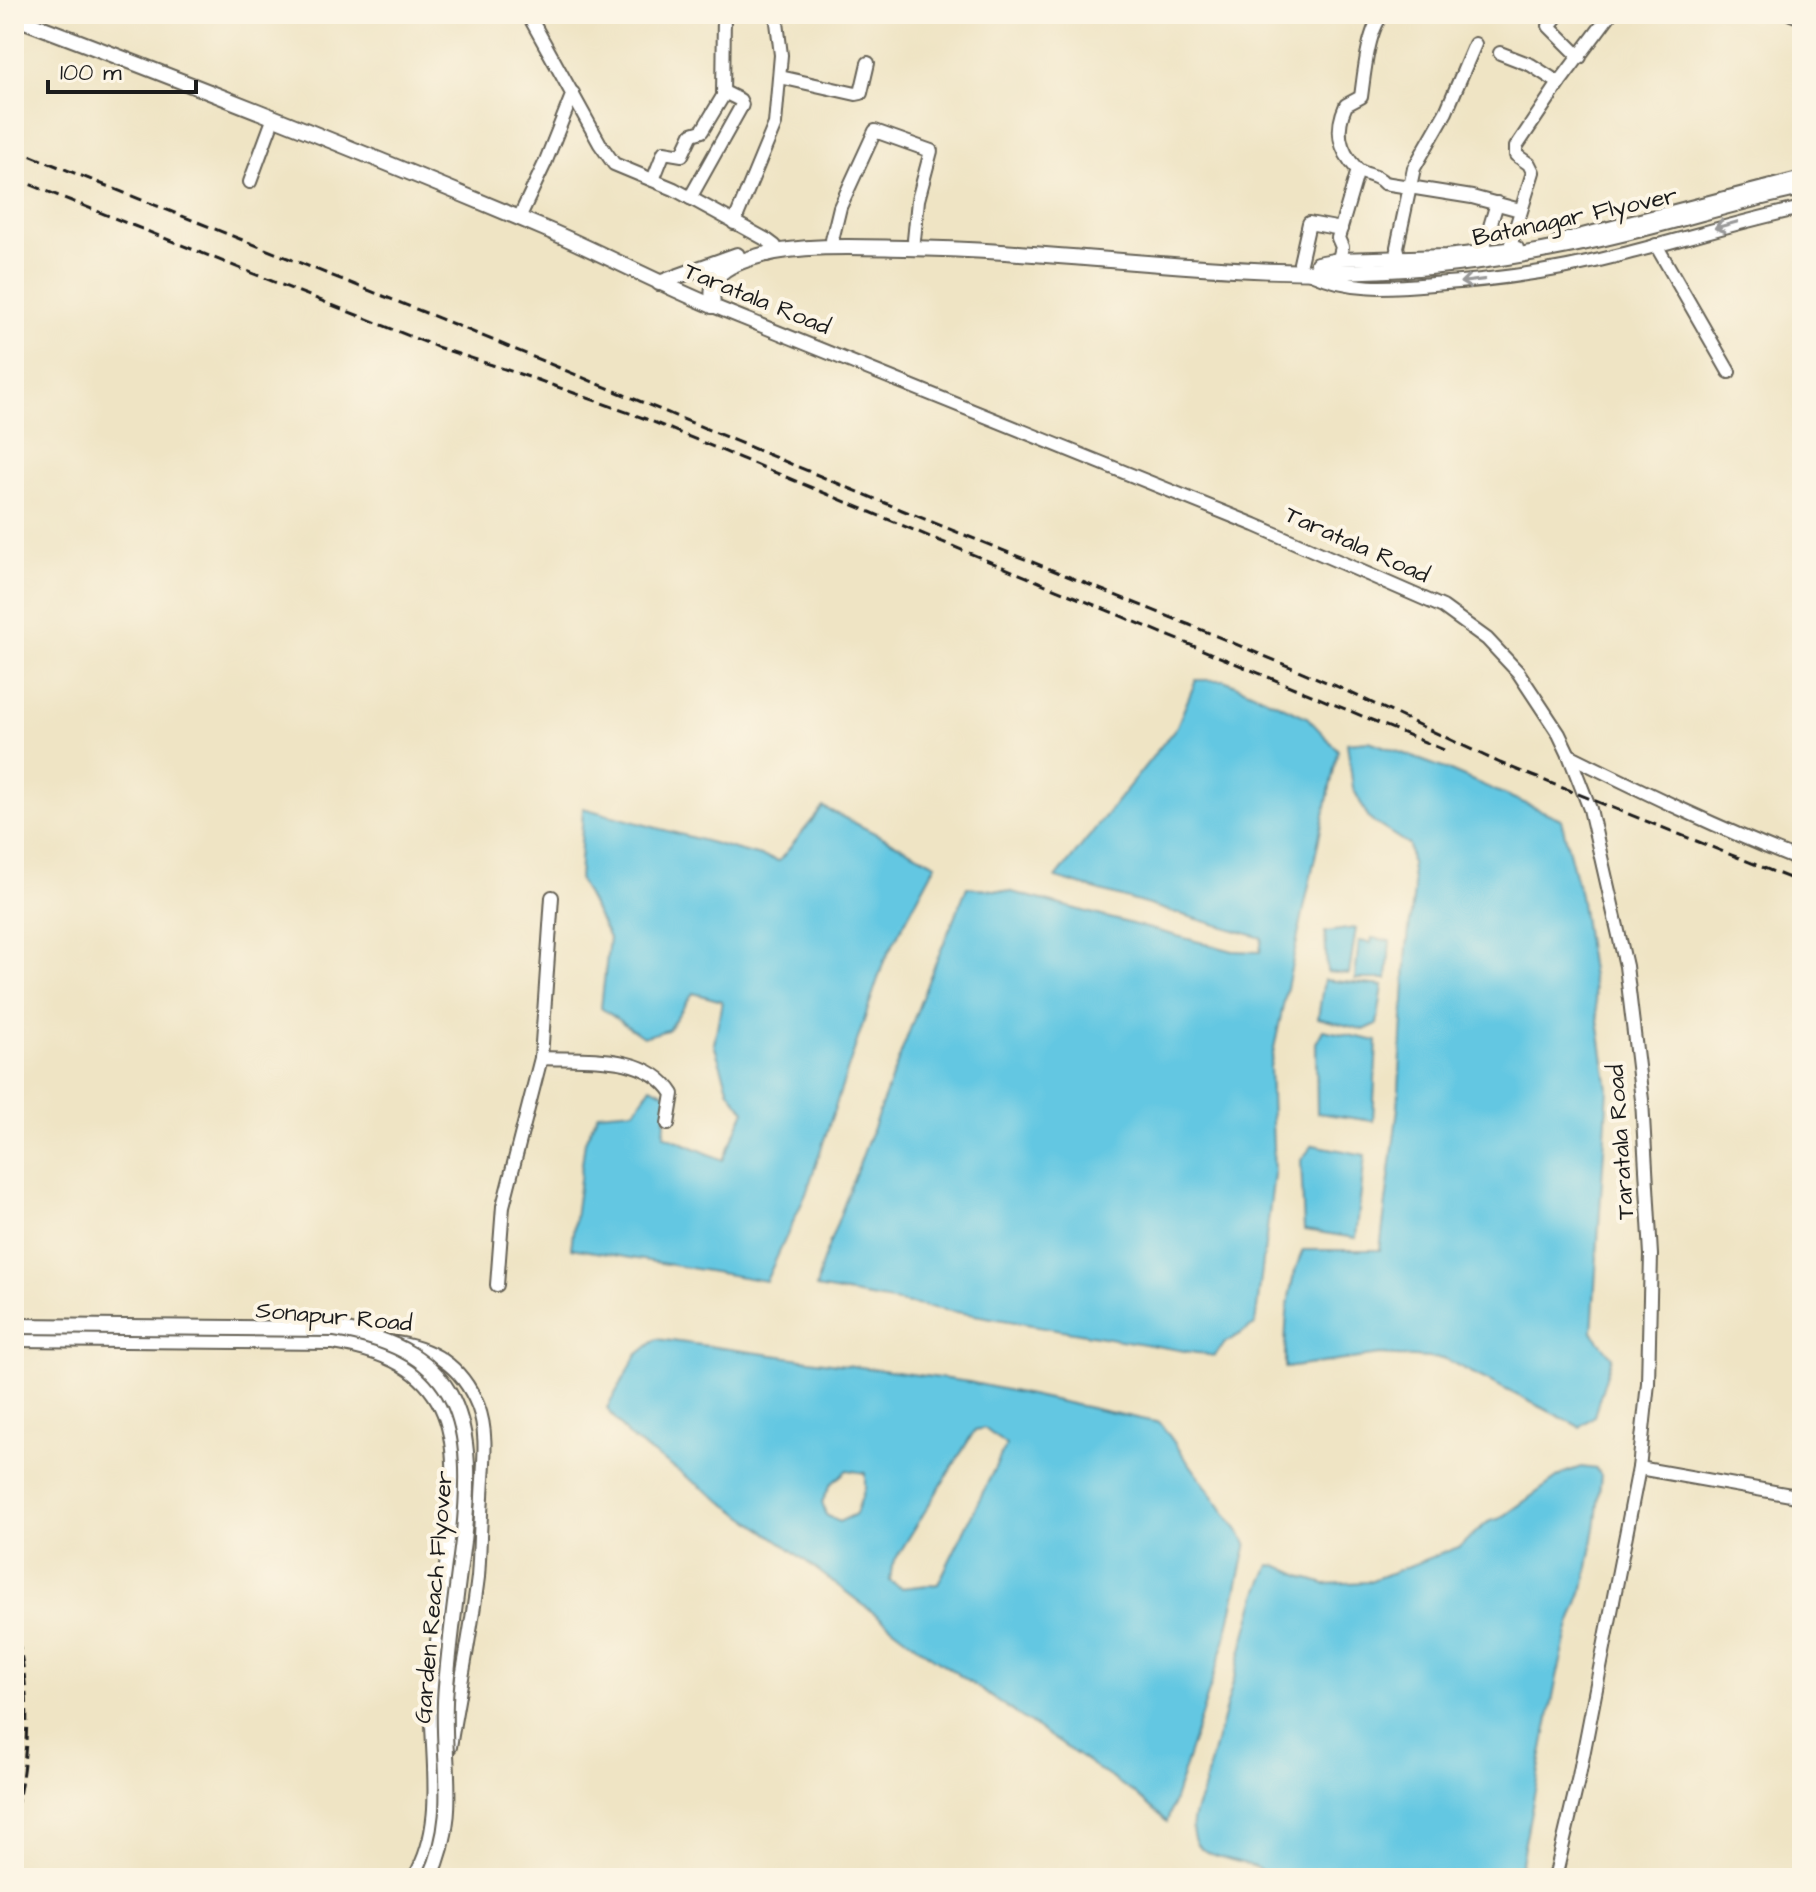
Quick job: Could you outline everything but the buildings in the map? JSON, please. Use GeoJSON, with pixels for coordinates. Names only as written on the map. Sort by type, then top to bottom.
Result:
{"type":"FeatureCollection","features":[{"type":"Feature","properties":{"kind":"main road","name":"Taratala Road"},"geometry":{"type":"LineString","coordinates":[[14,17],[274,117],[519,218],[713,306]]}},
{"type":"Feature","properties":{"kind":"main road","name":"Batanagar Flyover"},"geometry":{"type":"LineString","coordinates":[[1308,266],[1360,270],[1427,267],[1539,252],[1802,188]]}},
{"type":"Feature","properties":{"kind":"main road"},"geometry":{"type":"LineString","coordinates":[[659,283],[727,258],[832,240],[914,240],[1032,246],[1308,266]]}},
{"type":"Feature","properties":{"kind":"main road"},"geometry":{"type":"LineString","coordinates":[[713,306],[711,288],[716,277],[731,266],[771,250],[927,247],[1204,267],[1308,266]]}},
{"type":"Feature","properties":{"kind":"main road","name":"Garden Reach Flyover"},"geometry":{"type":"LineString","coordinates":[[14,1328],[335,1329],[391,1342],[425,1365],[443,1385],[456,1407],[464,1432],[467,1503],[444,1715],[448,1821],[442,1849],[430,1878]]}},
{"type":"Feature","properties":{"kind":"main road","name":"Garden Reach Flyover"},"geometry":{"type":"LineString","coordinates":[[14,1339],[334,1342],[374,1350],[397,1360],[417,1374],[433,1393],[452,1434],[454,1502],[431,1715],[435,1820],[416,1878]]}},
{"type":"Feature","properties":{"kind":"street"},"geometry":{"type":"LineString","coordinates":[[528,14],[608,157],[624,169],[690,198],[734,223],[771,250]]}},
{"type":"Feature","properties":{"kind":"street"},"geometry":{"type":"LineString","coordinates":[[653,180],[664,152],[682,155],[692,134],[703,129],[720,103],[724,92],[724,14]]}},
{"type":"Feature","properties":{"kind":"street"},"geometry":{"type":"LineString","coordinates":[[734,223],[775,124],[780,77],[776,14]]}},
{"type":"Feature","properties":{"kind":"street"},"geometry":{"type":"LineString","coordinates":[[1363,14],[1381,15],[1372,40],[1361,97],[1346,105],[1337,129],[1358,170],[1377,176],[1384,183],[1520,210]]}},
{"type":"Feature","properties":{"kind":"street"},"geometry":{"type":"LineString","coordinates":[[1509,250],[1533,172],[1515,150],[1559,83],[1609,16],[1607,14]]}},
{"type":"Feature","properties":{"kind":"street"},"geometry":{"type":"LineString","coordinates":[[1791,14],[1802,18]]}},
{"type":"Feature","properties":{"kind":"street"},"geometry":{"type":"LineString","coordinates":[[1552,16],[1549,26],[1580,57]]}},
{"type":"Feature","properties":{"kind":"street"},"geometry":{"type":"LineString","coordinates":[[1400,259],[1397,247],[1418,159],[1446,112],[1475,44]]}},
{"type":"Feature","properties":{"kind":"street"},"geometry":{"type":"LineString","coordinates":[[1500,53],[1524,61],[1559,83]]}},
{"type":"Feature","properties":{"kind":"street"},"geometry":{"type":"LineString","coordinates":[[780,77],[856,94],[861,93],[868,63]]}},
{"type":"Feature","properties":{"kind":"street"},"geometry":{"type":"LineString","coordinates":[[690,198],[742,105],[740,100],[724,92]]}},
{"type":"Feature","properties":{"kind":"street"},"geometry":{"type":"LineString","coordinates":[[519,218],[573,93]]}},
{"type":"Feature","properties":{"kind":"street"},"geometry":{"type":"LineString","coordinates":[[250,182],[274,117]]}},
{"type":"Feature","properties":{"kind":"street"},"geometry":{"type":"LineString","coordinates":[[832,240],[840,207],[875,131],[931,151],[918,200],[914,240]]}},
{"type":"Feature","properties":{"kind":"street"},"geometry":{"type":"LineString","coordinates":[[1339,259],[1342,247],[1338,240],[1358,170]]}},
{"type":"Feature","properties":{"kind":"street"},"geometry":{"type":"LineString","coordinates":[[1308,266],[1339,259],[1400,259],[1509,250],[1582,236],[1802,178]]}},
{"type":"Feature","properties":{"kind":"street"},"geometry":{"type":"LineString","coordinates":[[1482,253],[1497,203]]}},
{"type":"Feature","properties":{"kind":"street"},"geometry":{"type":"LineString","coordinates":[[1308,266],[1334,284],[1441,284],[1547,270],[1802,208]]}},
{"type":"Feature","properties":{"kind":"street"},"geometry":{"type":"LineString","coordinates":[[1308,266],[1309,223],[1341,229]]}},
{"type":"Feature","properties":{"kind":"street"},"geometry":{"type":"LineString","coordinates":[[1656,245],[1729,372]]}},
{"type":"Feature","properties":{"kind":"street","name":"Taratala Road"},"geometry":{"type":"LineString","coordinates":[[713,306],[1255,525],[1443,607],[1478,632],[1518,672],[1569,755],[1590,809],[1626,966],[1642,1100],[1651,1255],[1648,1383],[1639,1468],[1579,1776],[1555,1878]]}},
{"type":"Feature","properties":{"kind":"street"},"geometry":{"type":"LineString","coordinates":[[1569,755],[1747,840],[1802,861]]}},
{"type":"Feature","properties":{"kind":"street"},"geometry":{"type":"LineString","coordinates":[[497,1285],[503,1206],[541,1058],[552,897]]}},
{"type":"Feature","properties":{"kind":"street"},"geometry":{"type":"LineString","coordinates":[[541,1058],[636,1065],[664,1083],[673,1094],[668,1124]]}},
{"type":"Feature","properties":{"kind":"street","name":"Sonapur Road"},"geometry":{"type":"LineString","coordinates":[[14,1328],[280,1331],[383,1341],[414,1345],[435,1352],[463,1381],[478,1405],[485,1435],[478,1576],[438,1812],[438,1830],[416,1878]]}},
{"type":"Feature","properties":{"kind":"street"},"geometry":{"type":"LineString","coordinates":[[1639,1468],[1802,1497]]}},
{"type":"Feature","properties":{"kind":"water"},"geometry":{"type":"Polygon","coordinates":[[[1196,680],[1224,680],[1307,717],[1338,750],[1270,1067],[1274,1174],[1255,1325],[1225,1343],[1214,1356],[816,1288],[822,1263],[930,976],[967,887],[1012,892],[1233,951],[1260,952],[1262,938],[1056,878],[1177,726],[1196,680]]]}},
{"type":"Feature","properties":{"kind":"water"},"geometry":{"type":"Polygon","coordinates":[[[1369,741],[1448,770],[1561,819],[1580,895],[1608,1089],[1592,1332],[1612,1357],[1594,1416],[1580,1427],[1445,1359],[1380,1355],[1285,1368],[1290,1293],[1303,1250],[1380,1250],[1398,1108],[1407,946],[1414,891],[1409,845],[1369,819],[1353,788],[1347,743],[1369,741]]]}},
{"type":"Feature","properties":{"kind":"water"},"geometry":{"type":"Polygon","coordinates":[[[823,807],[936,864],[884,961],[806,1194],[766,1281],[571,1248],[585,1141],[598,1113],[635,1110],[651,1086],[667,1094],[664,1135],[723,1160],[745,1111],[729,1091],[714,1044],[722,1001],[693,993],[668,1030],[643,1037],[601,1008],[609,938],[579,880],[583,808],[779,861],[823,807]]]}},
{"type":"Feature","properties":{"kind":"water"},"geometry":{"type":"Polygon","coordinates":[[[1356,928],[1349,974],[1327,972],[1325,932],[1356,928]]]}},
{"type":"Feature","properties":{"kind":"water"},"geometry":{"type":"Polygon","coordinates":[[[1372,938],[1390,941],[1387,979],[1355,979],[1359,941],[1371,943],[1372,938]]]}},
{"type":"Feature","properties":{"kind":"water"},"geometry":{"type":"Polygon","coordinates":[[[1324,980],[1383,986],[1377,1024],[1364,1030],[1318,1018],[1324,980]]]}},
{"type":"Feature","properties":{"kind":"water"},"geometry":{"type":"Polygon","coordinates":[[[1323,1030],[1377,1041],[1373,1121],[1317,1113],[1316,1043],[1323,1030]]]}},
{"type":"Feature","properties":{"kind":"water"},"geometry":{"type":"Polygon","coordinates":[[[1313,1145],[1365,1155],[1356,1238],[1304,1230],[1301,1160],[1313,1145]]]}},
{"type":"Feature","properties":{"kind":"water"},"geometry":{"type":"Polygon","coordinates":[[[657,1339],[969,1382],[1160,1423],[1247,1543],[1225,1641],[1167,1822],[1135,1794],[925,1652],[778,1540],[629,1437],[607,1408],[637,1355],[657,1339]],[[984,1428],[975,1430],[892,1565],[890,1581],[901,1588],[938,1584],[1006,1445],[984,1428]],[[847,1470],[831,1484],[822,1502],[826,1515],[839,1522],[856,1514],[865,1488],[865,1473],[847,1470]]]}},
{"type":"Feature","properties":{"kind":"water"},"geometry":{"type":"Polygon","coordinates":[[[1581,1467],[1596,1469],[1601,1475],[1596,1522],[1585,1584],[1570,1625],[1557,1677],[1518,1878],[1272,1878],[1258,1869],[1211,1854],[1200,1847],[1193,1836],[1193,1819],[1258,1592],[1270,1565],[1325,1584],[1367,1582],[1459,1547],[1488,1522],[1501,1518],[1564,1473],[1581,1467]]]}},
{"type":"Feature","properties":{"kind":"railway"},"geometry":{"type":"LineString","coordinates":[[14,149],[456,325],[902,510],[1190,625],[1336,686],[1500,763],[1802,883]]}},
{"type":"Feature","properties":{"kind":"railway"},"geometry":{"type":"LineString","coordinates":[[14,178],[437,347],[646,419],[1444,750]]}},
{"type":"Feature","properties":{"kind":"railway"},"geometry":{"type":"LineString","coordinates":[[14,284],[17,293],[14,336]]}},
{"type":"Feature","properties":{"kind":"railway"},"geometry":{"type":"LineString","coordinates":[[14,1621],[24,1672],[27,1720],[14,1820]]}}]}
